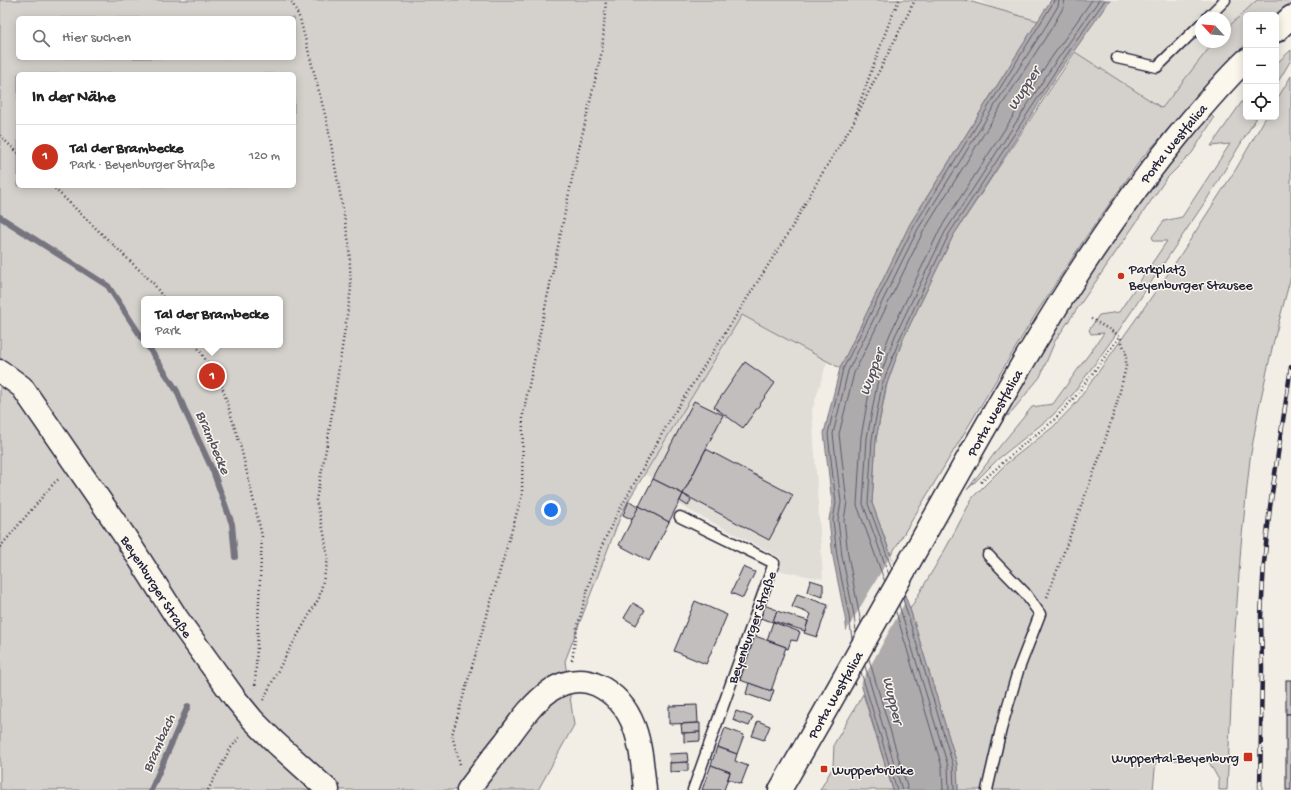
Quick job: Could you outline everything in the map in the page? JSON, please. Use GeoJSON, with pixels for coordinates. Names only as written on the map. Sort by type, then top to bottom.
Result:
{"type":"FeatureCollection","features":[{"type":"Feature","properties":{"kind":"main road"},"geometry":{"type":"LineString","coordinates":[[1279,28],[1291,17]]}},
{"type":"Feature","properties":{"kind":"main road","name":"Porta Westfalica"},"geometry":{"type":"LineString","coordinates":[[780,790],[848,673],[1001,400],[1049,319],[1101,237],[1164,152],[1203,106],[1243,63]]}},
{"type":"Feature","properties":{"kind":"main road","name":"Beyenburger Straße"},"geometry":{"type":"LineString","coordinates":[[0,371],[22,387],[77,465],[177,618],[218,676],[253,720],[294,760],[328,790]]}},
{"type":"Feature","properties":{"kind":"main road"},"geometry":{"type":"LineString","coordinates":[[468,790],[518,724],[537,702],[560,685],[569,682],[582,681],[593,683],[613,695],[624,706],[633,722],[640,748],[645,790]]}},
{"type":"Feature","properties":{"kind":"lane"},"geometry":{"type":"LineString","coordinates":[[1213,12],[1225,0]]}},
{"type":"Feature","properties":{"kind":"lane"},"geometry":{"type":"LineString","coordinates":[[1117,58],[1157,67],[1195,30]]}},
{"type":"Feature","properties":{"kind":"lane","name":"Beyenburger Straße"},"geometry":{"type":"LineString","coordinates":[[680,517],[774,563],[693,790]]}},
{"type":"Feature","properties":{"kind":"lane"},"geometry":{"type":"LineString","coordinates":[[987,790],[1001,729],[1018,670],[1040,614],[1025,593],[988,555]]}},
{"type":"Feature","properties":{"kind":"path"},"geometry":{"type":"LineString","coordinates":[[208,790],[230,749],[253,720],[284,659],[319,598],[328,560],[324,533],[316,500],[328,439],[351,289],[349,243],[327,122],[300,19],[291,0]]}},
{"type":"Feature","properties":{"kind":"path"},"geometry":{"type":"LineString","coordinates":[[461,769],[452,735],[522,495],[523,414],[573,174],[602,51],[606,0]]}},
{"type":"Feature","properties":{"kind":"path"},"geometry":{"type":"LineString","coordinates":[[852,125],[889,23],[899,0]]}},
{"type":"Feature","properties":{"kind":"path"},"geometry":{"type":"LineString","coordinates":[[569,682],[577,628],[591,577],[615,518],[671,418],[788,234],[820,177],[852,125],[915,0]]}},
{"type":"Feature","properties":{"kind":"path"},"geometry":{"type":"LineString","coordinates":[[0,136],[16,151]]}},
{"type":"Feature","properties":{"kind":"path"},"geometry":{"type":"LineString","coordinates":[[54,188],[154,284],[162,296]]}},
{"type":"Feature","properties":{"kind":"path"},"geometry":{"type":"LineString","coordinates":[[1040,614],[1100,456],[1117,403],[1126,367],[1126,354],[1120,336],[1090,318]]}},
{"type":"Feature","properties":{"kind":"path"},"geometry":{"type":"LineString","coordinates":[[980,483],[1025,443],[1052,422],[1075,397],[1120,336]]}},
{"type":"Feature","properties":{"kind":"path"},"geometry":{"type":"LineString","coordinates":[[198,348],[222,382],[241,448],[262,536],[253,720]]}},
{"type":"Feature","properties":{"kind":"path"},"geometry":{"type":"LineString","coordinates":[[0,547],[54,483],[77,465]]}},
{"type":"Feature","properties":{"kind":"shaded area"},"geometry":{"type":"Polygon","coordinates":[[[0,0],[965,0],[1038,21],[910,224],[840,368],[742,315],[628,501],[621,515],[565,661],[574,725],[538,790],[0,790],[0,0]]]}},
{"type":"Feature","properties":{"kind":"shaded area"},"geometry":{"type":"Polygon","coordinates":[[[978,0],[1257,0],[1231,24],[1231,12],[1195,12],[1195,48],[1209,48],[1162,108],[1075,52],[978,0]]]}},
{"type":"Feature","properties":{"kind":"shaded area"},"geometry":{"type":"Polygon","coordinates":[[[1257,0],[1291,0],[1291,2],[1279,13],[1244,12],[1257,0]]]}},
{"type":"Feature","properties":{"kind":"shaded area"},"geometry":{"type":"Polygon","coordinates":[[[1243,13],[1243,47],[1142,158],[1086,237],[1037,312],[891,555],[872,503],[876,439],[887,384],[903,339],[953,236],[1075,52],[1162,108],[1209,48],[1231,48],[1231,24],[1243,13]]]}},
{"type":"Feature","properties":{"kind":"shaded area"},"geometry":{"type":"Polygon","coordinates":[[[1291,50],[1291,60],[1279,80],[1279,61],[1291,50]]]}},
{"type":"Feature","properties":{"kind":"shaded area"},"geometry":{"type":"Polygon","coordinates":[[[1291,76],[1291,276],[1273,344],[1259,407],[1250,459],[1241,545],[1233,659],[1227,790],[1219,790],[1219,780],[1209,762],[1156,759],[1153,790],[958,790],[957,764],[910,609],[946,548],[973,497],[1007,463],[1053,427],[1077,402],[1170,271],[1236,169],[1264,120],[1279,120],[1279,96],[1291,76]]]}},
{"type":"Feature","properties":{"kind":"shaded area"},"geometry":{"type":"Polygon","coordinates":[[[1243,100],[1243,120],[1255,120],[1207,199],[1119,330],[1073,394],[1052,416],[998,459],[967,490],[1032,407],[1053,404],[1104,333],[1091,334],[1089,330],[1099,315],[1119,312],[1167,241],[1154,241],[1152,237],[1164,221],[1182,217],[1230,144],[1211,146],[1243,100]]]}},
{"type":"Feature","properties":{"kind":"shaded area"},"geometry":{"type":"Polygon","coordinates":[[[1211,115],[1214,118],[1192,153],[1166,179],[1055,341],[1040,377],[1008,416],[1006,413],[1052,335],[1101,259],[1153,185],[1181,149],[1211,115]]]}},
{"type":"Feature","properties":{"kind":"shaded area"},"geometry":{"type":"Polygon","coordinates":[[[742,315],[827,362],[812,410],[823,579],[776,570],[781,558],[679,505],[684,496],[645,474],[742,315]]]}},
{"type":"Feature","properties":{"kind":"shaded area"},"geometry":{"type":"Polygon","coordinates":[[[863,694],[893,790],[820,790],[833,767],[834,744],[863,694]]]}},
{"type":"Feature","properties":{"kind":"water","name":"Wupper"},"geometry":{"type":"Polygon","coordinates":[[[1051,0],[1110,0],[1059,72],[953,236],[903,339],[886,386],[876,439],[872,503],[910,609],[957,764],[958,790],[893,790],[848,641],[845,617],[833,557],[829,520],[832,503],[824,433],[840,368],[910,224],[1051,0]]]}},
{"type":"Feature","properties":{"kind":"pier"},"geometry":{"type":"Polygon","coordinates":[[[891,555],[904,604],[859,687],[845,633],[891,555]]]}},
{"type":"Feature","properties":{"kind":"building"},"geometry":{"type":"Polygon","coordinates":[[[745,362],[775,383],[743,428],[714,407],[745,362]]]}},
{"type":"Feature","properties":{"kind":"building"},"geometry":{"type":"Polygon","coordinates":[[[694,401],[723,415],[683,494],[653,479],[694,401]]]}},
{"type":"Feature","properties":{"kind":"building"},"geometry":{"type":"Polygon","coordinates":[[[706,449],[793,495],[769,540],[683,494],[706,449]]]}},
{"type":"Feature","properties":{"kind":"building"},"geometry":{"type":"Polygon","coordinates":[[[653,479],[683,494],[669,522],[639,506],[653,479]]]}},
{"type":"Feature","properties":{"kind":"building"},"geometry":{"type":"Polygon","coordinates":[[[683,494],[691,500],[688,506],[680,501],[683,494]]]}},
{"type":"Feature","properties":{"kind":"building"},"geometry":{"type":"Polygon","coordinates":[[[629,501],[639,506],[633,520],[623,515],[629,501]]]}},
{"type":"Feature","properties":{"kind":"building"},"geometry":{"type":"Polygon","coordinates":[[[639,506],[669,522],[649,561],[619,545],[639,506]]]}},
{"type":"Feature","properties":{"kind":"building"},"geometry":{"type":"Polygon","coordinates":[[[743,567],[755,572],[743,598],[731,593],[743,567]]]}},
{"type":"Feature","properties":{"kind":"building"},"geometry":{"type":"Polygon","coordinates":[[[810,580],[823,584],[823,597],[807,592],[810,580]]]}},
{"type":"Feature","properties":{"kind":"building"},"geometry":{"type":"Polygon","coordinates":[[[797,594],[828,605],[817,637],[804,633],[811,614],[792,607],[797,594]]]}},
{"type":"Feature","properties":{"kind":"building"},"geometry":{"type":"Polygon","coordinates":[[[695,601],[727,615],[706,664],[674,651],[695,601]]]}},
{"type":"Feature","properties":{"kind":"building"},"geometry":{"type":"Polygon","coordinates":[[[633,603],[645,610],[636,625],[624,618],[633,603]]]}},
{"type":"Feature","properties":{"kind":"building"},"geometry":{"type":"Polygon","coordinates":[[[764,605],[777,610],[773,622],[760,618],[764,605]]]}},
{"type":"Feature","properties":{"kind":"building"},"geometry":{"type":"Polygon","coordinates":[[[777,611],[808,621],[805,631],[773,621],[777,611]]]}},
{"type":"Feature","properties":{"kind":"building"},"geometry":{"type":"Polygon","coordinates":[[[773,622],[800,632],[797,641],[791,640],[788,649],[767,640],[773,622]]]}},
{"type":"Feature","properties":{"kind":"building"},"geometry":{"type":"Polygon","coordinates":[[[755,636],[786,647],[771,691],[740,680],[755,636]]]}},
{"type":"Feature","properties":{"kind":"building"},"geometry":{"type":"Polygon","coordinates":[[[1286,680],[1291,680],[1291,714],[1286,714],[1286,680]]]}},
{"type":"Feature","properties":{"kind":"building"},"geometry":{"type":"Polygon","coordinates":[[[749,683],[771,691],[771,689],[774,690],[770,702],[746,694],[749,683]]]}},
{"type":"Feature","properties":{"kind":"building"},"geometry":{"type":"Polygon","coordinates":[[[697,705],[698,723],[669,724],[669,706],[697,705]]]}},
{"type":"Feature","properties":{"kind":"building"},"geometry":{"type":"Polygon","coordinates":[[[736,711],[753,717],[749,726],[733,720],[736,711]]]}},
{"type":"Feature","properties":{"kind":"building"},"geometry":{"type":"Polygon","coordinates":[[[1286,714],[1291,714],[1291,790],[1286,790],[1286,714]]]}},
{"type":"Feature","properties":{"kind":"building"},"geometry":{"type":"Polygon","coordinates":[[[758,721],[770,726],[764,740],[752,736],[758,721]]]}},
{"type":"Feature","properties":{"kind":"building"},"geometry":{"type":"Polygon","coordinates":[[[700,723],[700,732],[682,733],[681,724],[700,723]]]}},
{"type":"Feature","properties":{"kind":"building"},"geometry":{"type":"Polygon","coordinates":[[[725,728],[744,735],[737,754],[718,747],[725,728]]]}},
{"type":"Feature","properties":{"kind":"building"},"geometry":{"type":"Polygon","coordinates":[[[700,732],[700,741],[684,742],[684,733],[700,732]]]}},
{"type":"Feature","properties":{"kind":"building"},"geometry":{"type":"Polygon","coordinates":[[[717,747],[737,754],[735,761],[748,766],[741,784],[728,779],[730,772],[711,765],[717,747]]]}},
{"type":"Feature","properties":{"kind":"building"},"geometry":{"type":"Polygon","coordinates":[[[687,753],[688,762],[670,763],[669,754],[687,753]]]}},
{"type":"Feature","properties":{"kind":"building"},"geometry":{"type":"Polygon","coordinates":[[[688,762],[688,771],[670,772],[670,763],[688,762]]]}},
{"type":"Feature","properties":{"kind":"building"},"geometry":{"type":"Polygon","coordinates":[[[711,765],[730,772],[724,790],[702,790],[711,765]]]}},
{"type":"Feature","properties":{"kind":"waterway","name":"Brambecke"},"geometry":{"type":"LineString","coordinates":[[0,217],[108,286],[141,336]]}},
{"type":"Feature","properties":{"kind":"waterway","name":"Brambecke"},"geometry":{"type":"LineString","coordinates":[[149,348],[177,391],[213,471],[232,524],[235,557]]}},
{"type":"Feature","properties":{"kind":"waterway","name":"Brambach"},"geometry":{"type":"LineString","coordinates":[[151,790],[188,706]]}},
{"type":"Feature","properties":{"kind":"railway"},"geometry":{"type":"LineString","coordinates":[[1260,790],[1262,668],[1261,616],[1264,563],[1270,507],[1291,367]]}},
{"type":"Feature","properties":{"kind":"place","name":"Parkplatz Beyenburger Stausee"},"geometry":{"type":"Point","coordinates":[1121,276]}},
{"type":"Feature","properties":{"kind":"place","name":"Tal der Brambecke"},"geometry":{"type":"Point","coordinates":[212,376]}},
{"type":"Feature","properties":{"kind":"place","name":"Wuppertal-Beyenburg"},"geometry":{"type":"Point","coordinates":[1248,757]}},
{"type":"Feature","properties":{"kind":"place","name":"Wupperbrücke"},"geometry":{"type":"Point","coordinates":[824,769]}}]}
